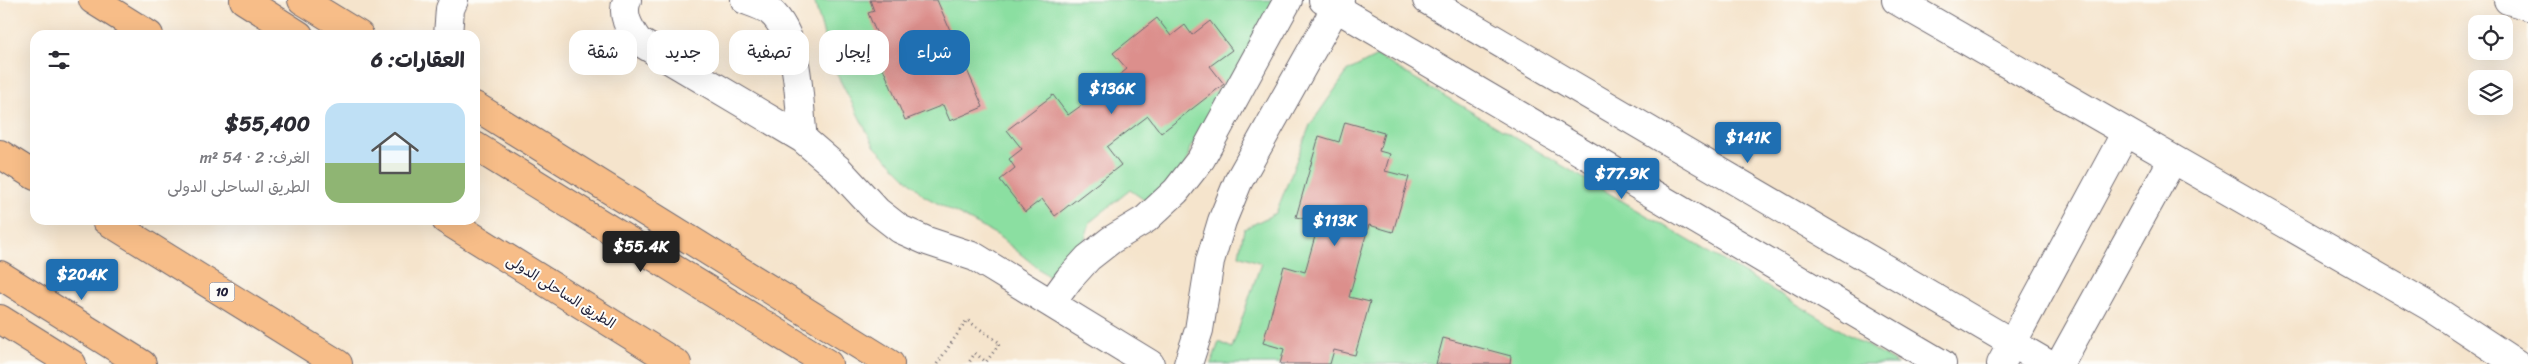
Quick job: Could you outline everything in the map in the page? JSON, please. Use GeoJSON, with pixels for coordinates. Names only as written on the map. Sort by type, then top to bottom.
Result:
{"type":"FeatureCollection","features":[{"type":"Feature","properties":{"kind":"main road"},"geometry":{"type":"LineString","coordinates":[[93,0],[141,30]]}},
{"type":"Feature","properties":{"kind":"main road"},"geometry":{"type":"LineString","coordinates":[[244,0],[291,30]]}},
{"type":"Feature","properties":{"kind":"main road"},"geometry":{"type":"LineString","coordinates":[[309,1],[352,30]]}},
{"type":"Feature","properties":{"kind":"main road"},"geometry":{"type":"LineString","coordinates":[[480,109],[890,364]]}},
{"type":"Feature","properties":{"kind":"main road"},"geometry":{"type":"LineString","coordinates":[[480,149],[828,364]]}},
{"type":"Feature","properties":{"kind":"main road"},"geometry":{"type":"LineString","coordinates":[[0,154],[30,173]]}},
{"type":"Feature","properties":{"kind":"main road","name":"10"},"geometry":{"type":"LineString","coordinates":[[114,225],[338,364]]}},
{"type":"Feature","properties":{"kind":"main road","name":"الطريق الساحلى الدولى"},"geometry":{"type":"LineString","coordinates":[[454,225],[677,364]]}},
{"type":"Feature","properties":{"kind":"main road"},"geometry":{"type":"LineString","coordinates":[[0,275],[142,364]]}},
{"type":"Feature","properties":{"kind":"main road"},"geometry":{"type":"LineString","coordinates":[[0,319],[72,364]]}},
{"type":"Feature","properties":{"kind":"street"},"geometry":{"type":"LineString","coordinates":[[448,30],[450,8],[454,0]]}},
{"type":"Feature","properties":{"kind":"street"},"geometry":{"type":"LineString","coordinates":[[627,0],[625,5],[627,25],[638,41],[803,139],[838,169],[876,211],[900,229],[927,241],[975,257],[1052,302],[1150,364]]}},
{"type":"Feature","properties":{"kind":"street"},"geometry":{"type":"LineString","coordinates":[[745,0],[768,10],[782,24],[791,43],[803,139]]}},
{"type":"Feature","properties":{"kind":"street"},"geometry":{"type":"LineString","coordinates":[[1052,302],[1088,258],[1111,240],[1146,219],[1176,191],[1201,159],[1288,0]]}},
{"type":"Feature","properties":{"kind":"street"},"geometry":{"type":"LineString","coordinates":[[1427,0],[2007,354],[2048,364]]}},
{"type":"Feature","properties":{"kind":"street"},"geometry":{"type":"LineString","coordinates":[[1896,0],[2429,306],[2516,364]]}},
{"type":"Feature","properties":{"kind":"street"},"geometry":{"type":"LineString","coordinates":[[2508,0],[2528,6]]}},
{"type":"Feature","properties":{"kind":"street"},"geometry":{"type":"LineString","coordinates":[[1188,364],[1199,330],[1210,261],[1222,221],[1238,182],[1333,2],[1942,364]]}},
{"type":"Feature","properties":{"kind":"street"},"geometry":{"type":"LineString","coordinates":[[2007,354],[2126,132]]}},
{"type":"Feature","properties":{"kind":"street"},"geometry":{"type":"LineString","coordinates":[[2060,364],[2173,159]]}},
{"type":"Feature","properties":{"kind":"path"},"geometry":{"type":"LineString","coordinates":[[937,364],[967,320],[1000,343],[986,362],[975,353],[968,364]]}},
{"type":"Feature","properties":{"kind":"green space"},"geometry":{"type":"Polygon","coordinates":[[[814,0],[1272,0],[1273,2],[1262,36],[1190,148],[1180,189],[1153,206],[1130,190],[1090,222],[1082,249],[1067,276],[1049,277],[997,235],[924,196],[875,147],[837,75],[889,75],[889,30],[823,30],[814,0]]]}},
{"type":"Feature","properties":{"kind":"green space"},"geometry":{"type":"Polygon","coordinates":[[[1377,56],[1898,364],[1211,364],[1219,342],[1232,348],[1261,263],[1239,255],[1244,229],[1276,213],[1310,125],[1348,71],[1377,56]]]}},
{"type":"Feature","properties":{"kind":"building"},"geometry":{"type":"Polygon","coordinates":[[[870,0],[937,0],[950,30],[899,30],[899,75],[969,75],[983,107],[950,121],[943,105],[905,120],[886,75],[889,75],[889,30],[875,30],[868,13],[874,11],[870,0]]]}},
{"type":"Feature","properties":{"kind":"building"},"geometry":{"type":"Polygon","coordinates":[[[1157,18],[1171,36],[1185,25],[1192,35],[1210,21],[1232,50],[1210,66],[1224,84],[1161,133],[1148,116],[1107,147],[1121,165],[1055,216],[1042,199],[1025,212],[1000,180],[1015,168],[1009,159],[1022,149],[1007,130],[1053,95],[1068,115],[1082,105],[1127,69],[1113,53],[1157,18]]]}},
{"type":"Feature","properties":{"kind":"building"},"geometry":{"type":"Polygon","coordinates":[[[1345,122],[1384,133],[1379,151],[1390,154],[1385,171],[1409,177],[1393,232],[1369,225],[1349,297],[1370,302],[1355,355],[1334,350],[1330,364],[1280,364],[1284,349],[1263,343],[1284,266],[1305,272],[1319,222],[1296,217],[1319,136],[1339,142],[1345,122]]]}},
{"type":"Feature","properties":{"kind":"building"},"geometry":{"type":"Polygon","coordinates":[[[1443,338],[1511,356],[1510,364],[1436,364],[1443,338]]]}}]}
